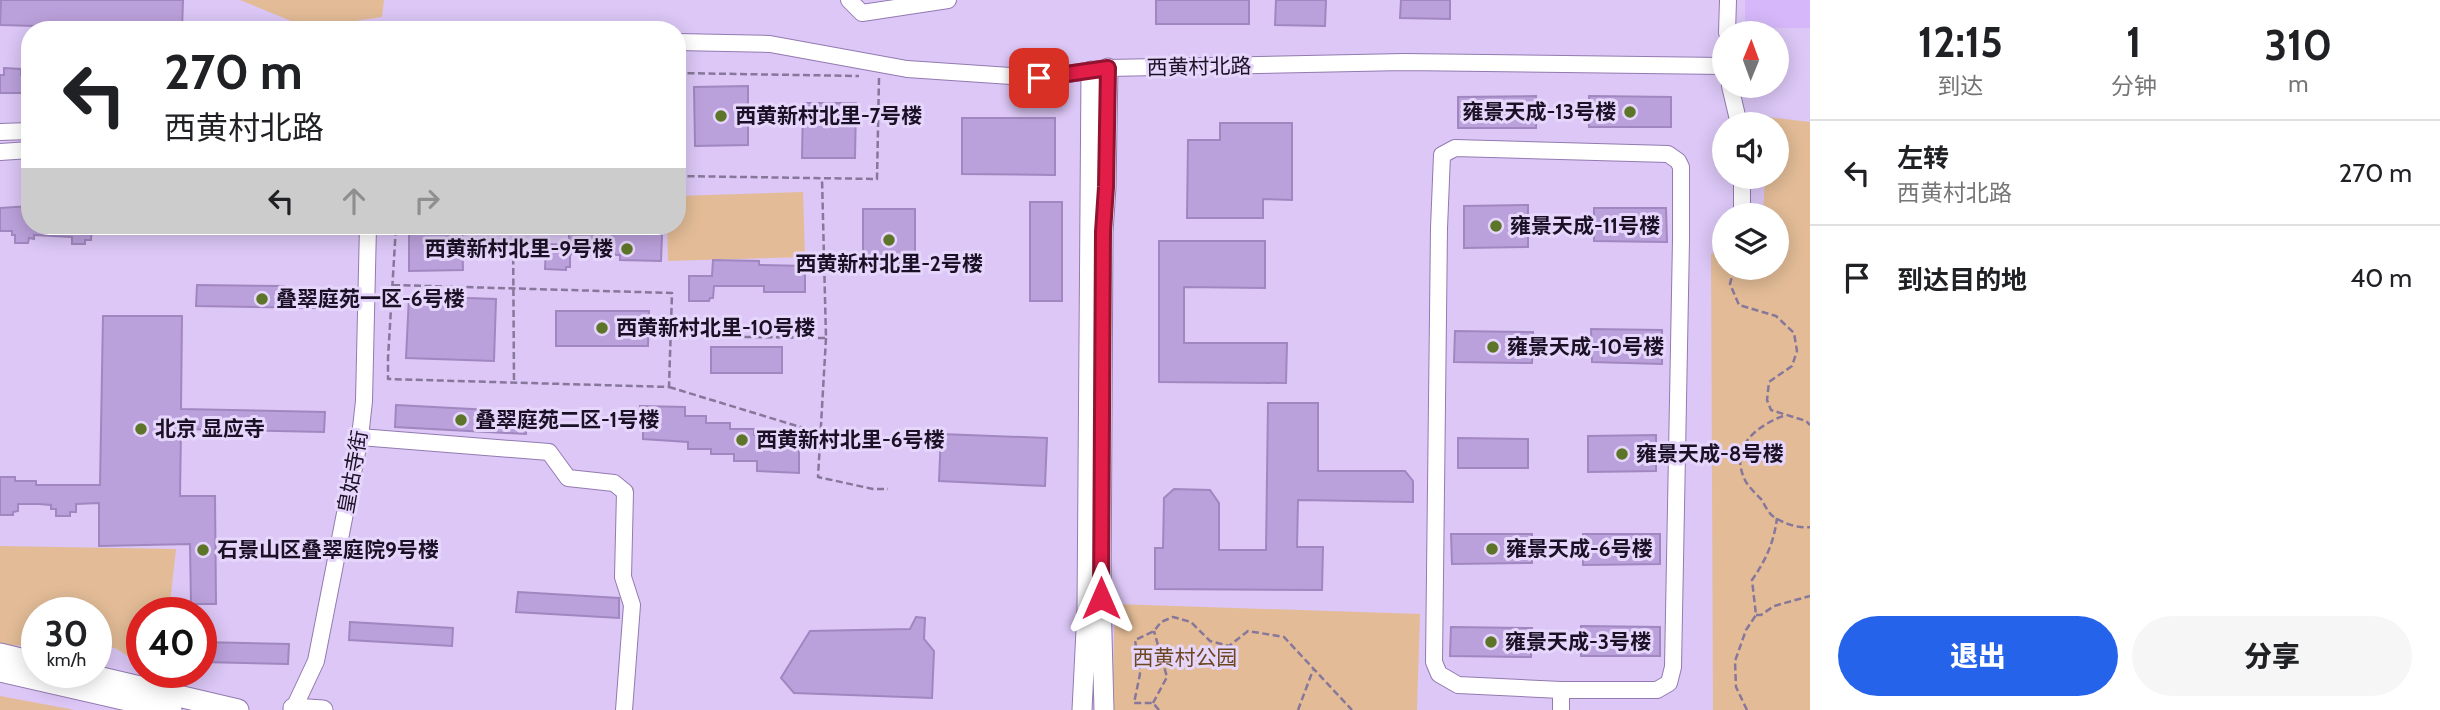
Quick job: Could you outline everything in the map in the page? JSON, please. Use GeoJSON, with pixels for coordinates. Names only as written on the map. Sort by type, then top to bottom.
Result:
{"type":"FeatureCollection","features":[{"type":"Feature","properties":{"kind":"main road"},"geometry":{"type":"LineString","coordinates":[[0,654],[21,659]]}},
{"type":"Feature","properties":{"kind":"main road"},"geometry":{"type":"LineString","coordinates":[[0,671],[171,710]]}},
{"type":"Feature","properties":{"kind":"main road"},"geometry":{"type":"LineString","coordinates":[[112,680],[238,710]]}},
{"type":"Feature","properties":{"kind":"street"},"geometry":{"type":"LineString","coordinates":[[849,0],[862,13],[948,0]]}},
{"type":"Feature","properties":{"kind":"street"},"geometry":{"type":"LineString","coordinates":[[1727,21],[1728,0]]}},
{"type":"Feature","properties":{"kind":"street","name":"西黄村北路"},"geometry":{"type":"LineString","coordinates":[[686,42],[770,44],[907,69],[1039,78],[1099,69],[1404,62],[1712,66]]}},
{"type":"Feature","properties":{"kind":"street"},"geometry":{"type":"LineString","coordinates":[[1082,710],[1087,610],[1099,69]]}},
{"type":"Feature","properties":{"kind":"street"},"geometry":{"type":"LineString","coordinates":[[1099,69],[1106,187],[1102,246],[1101,598],[1104,710]]}},
{"type":"Feature","properties":{"kind":"street"},"geometry":{"type":"LineString","coordinates":[[0,132],[21,131]]}},
{"type":"Feature","properties":{"kind":"street"},"geometry":{"type":"LineString","coordinates":[[1455,148],[1668,155],[1678,161],[1681,167],[1677,477],[1671,675],[1669,683],[1657,690],[1560,690],[1458,685],[1439,674],[1434,662],[1439,228],[1443,155],[1455,148]]}},
{"type":"Feature","properties":{"kind":"street"},"geometry":{"type":"LineString","coordinates":[[0,152],[21,151]]}},
{"type":"Feature","properties":{"kind":"street","name":"皇姑寺街"},"geometry":{"type":"LineString","coordinates":[[293,709],[316,661],[360,437],[364,401],[368,235]]}},
{"type":"Feature","properties":{"kind":"street"},"geometry":{"type":"LineString","coordinates":[[360,437],[549,452],[568,478],[614,483],[625,492],[622,577],[632,605],[624,710]]}},
{"type":"Feature","properties":{"kind":"street"},"geometry":{"type":"LineString","coordinates":[[1560,690],[1560,710]]}},
{"type":"Feature","properties":{"kind":"street"},"geometry":{"type":"LineString","coordinates":[[293,709],[323,710]]}},
{"type":"Feature","properties":{"kind":"path"},"geometry":{"type":"LineString","coordinates":[[686,73],[865,76]]}},
{"type":"Feature","properties":{"kind":"path"},"geometry":{"type":"LineString","coordinates":[[686,176],[877,179],[878,76]]}},
{"type":"Feature","properties":{"kind":"path"},"geometry":{"type":"LineString","coordinates":[[822,178],[826,338],[818,477],[873,489],[888,489]]}},
{"type":"Feature","properties":{"kind":"path"},"geometry":{"type":"LineString","coordinates":[[396,235],[388,379],[669,387],[821,433]]}},
{"type":"Feature","properties":{"kind":"path"},"geometry":{"type":"LineString","coordinates":[[513,235],[514,383]]}},
{"type":"Feature","properties":{"kind":"path"},"geometry":{"type":"LineString","coordinates":[[1731,280],[1730,284],[1739,305],[1776,316],[1794,333],[1797,351],[1792,366],[1769,382],[1767,400],[1771,410],[1806,421],[1810,425]]}},
{"type":"Feature","properties":{"kind":"path"},"geometry":{"type":"LineString","coordinates":[[393,285],[672,293],[669,387]]}},
{"type":"Feature","properties":{"kind":"path"},"geometry":{"type":"LineString","coordinates":[[671,336],[826,338]]}},
{"type":"Feature","properties":{"kind":"path"},"geometry":{"type":"LineString","coordinates":[[1785,415],[1754,432],[1744,442],[1741,454],[1746,482],[1772,516],[1810,527]]}},
{"type":"Feature","properties":{"kind":"path"},"geometry":{"type":"LineString","coordinates":[[1747,710],[1736,687],[1735,661],[1746,630],[1756,615],[1752,580],[1774,540],[1777,518]]}},
{"type":"Feature","properties":{"kind":"path"},"geometry":{"type":"LineString","coordinates":[[1756,615],[1796,598],[1810,596]]}},
{"type":"Feature","properties":{"kind":"path"},"geometry":{"type":"LineString","coordinates":[[1159,710],[1153,703],[1134,703],[1140,674],[1135,640],[1154,632],[1161,622],[1173,617],[1191,622],[1210,641],[1229,646],[1248,631],[1284,637],[1352,710]]}},
{"type":"Feature","properties":{"kind":"path"},"geometry":{"type":"LineString","coordinates":[[1153,703],[1167,677],[1154,632]]}},
{"type":"Feature","properties":{"kind":"path"},"geometry":{"type":"LineString","coordinates":[[1298,710],[1313,669]]}},
{"type":"Feature","properties":{"kind":"shaded area"},"geometry":{"type":"Polygon","coordinates":[[[1745,0],[1810,0],[1810,28],[1789,28],[1789,21],[1745,21],[1745,0]]]}},
{"type":"Feature","properties":{"kind":"green space"},"geometry":{"type":"Polygon","coordinates":[[[240,0],[384,0],[382,17],[355,21],[291,21],[240,0]]]}},
{"type":"Feature","properties":{"kind":"green space"},"geometry":{"type":"Polygon","coordinates":[[[1789,120],[1810,122],[1810,710],[1713,710],[1711,254],[1712,280],[1789,280],[1789,203],[1764,203],[1764,189],[1789,189],[1789,120]]]}},
{"type":"Feature","properties":{"kind":"green space"},"geometry":{"type":"Polygon","coordinates":[[[803,192],[805,257],[668,261],[667,235],[686,235],[686,196],[803,192]]]}},
{"type":"Feature","properties":{"kind":"green space"},"geometry":{"type":"Polygon","coordinates":[[[0,546],[176,549],[171,597],[126,597],[126,655],[112,648],[112,597],[21,597],[21,646],[0,645],[0,546]]]}},
{"type":"Feature","properties":{"kind":"green space","name":"西黄村公园"},"geometry":{"type":"Polygon","coordinates":[[[1115,604],[1420,614],[1417,710],[1112,710],[1115,604]]]}},
{"type":"Feature","properties":{"kind":"green space"},"geometry":{"type":"Polygon","coordinates":[[[0,696],[75,710],[0,710],[0,696]]]}},
{"type":"Feature","properties":{"kind":"building"},"geometry":{"type":"Polygon","coordinates":[[[1,0],[183,0],[182,21],[21,21],[21,26],[0,25],[1,0]]]}},
{"type":"Feature","properties":{"kind":"building"},"geometry":{"type":"Polygon","coordinates":[[[1156,0],[1249,0],[1249,24],[1156,24],[1156,0]]]}},
{"type":"Feature","properties":{"kind":"building"},"geometry":{"type":"Polygon","coordinates":[[[1276,0],[1326,0],[1325,26],[1275,25],[1276,0]]]}},
{"type":"Feature","properties":{"kind":"building"},"geometry":{"type":"Polygon","coordinates":[[[1401,0],[1450,0],[1450,19],[1400,18],[1401,0]]]}},
{"type":"Feature","properties":{"kind":"building"},"geometry":{"type":"Polygon","coordinates":[[[4,68],[21,69],[21,93],[0,93],[0,75],[4,75],[4,68]]]}},
{"type":"Feature","properties":{"kind":"building","name":"西黄新村北里-7号楼"},"geometry":{"type":"Polygon","coordinates":[[[748,86],[748,145],[695,146],[694,87],[748,86]]]}},
{"type":"Feature","properties":{"kind":"building"},"geometry":{"type":"Polygon","coordinates":[[[1536,96],[1536,128],[1458,128],[1458,97],[1536,96]]]}},
{"type":"Feature","properties":{"kind":"building","name":"雍景天成-13号楼"},"geometry":{"type":"Polygon","coordinates":[[[1589,96],[1671,97],[1671,127],[1589,127],[1589,96]]]}},
{"type":"Feature","properties":{"kind":"building"},"geometry":{"type":"Polygon","coordinates":[[[803,103],[856,103],[855,158],[802,158],[803,103]]]}},
{"type":"Feature","properties":{"kind":"building"},"geometry":{"type":"Polygon","coordinates":[[[962,118],[1055,118],[1055,175],[962,174],[962,118]]]}},
{"type":"Feature","properties":{"kind":"building"},"geometry":{"type":"Polygon","coordinates":[[[1220,123],[1292,123],[1292,200],[1263,199],[1263,218],[1187,218],[1188,140],[1220,140],[1220,123]]]}},
{"type":"Feature","properties":{"kind":"building"},"geometry":{"type":"Polygon","coordinates":[[[1030,202],[1062,202],[1062,301],[1030,301],[1030,202]]]}},
{"type":"Feature","properties":{"kind":"building","name":"雍景天成-11号楼"},"geometry":{"type":"Polygon","coordinates":[[[1528,205],[1528,247],[1464,248],[1464,206],[1528,205]]]}},
{"type":"Feature","properties":{"kind":"building"},"geometry":{"type":"Polygon","coordinates":[[[21,207],[21,235],[34,235],[34,239],[29,238],[28,243],[15,243],[12,231],[0,231],[0,208],[21,207]]]}},
{"type":"Feature","properties":{"kind":"building"},"geometry":{"type":"Polygon","coordinates":[[[1594,208],[1666,208],[1667,242],[1594,241],[1594,208]]]}},
{"type":"Feature","properties":{"kind":"building","name":"西黄新村北里-2号楼"},"geometry":{"type":"Polygon","coordinates":[[[863,209],[915,209],[915,270],[863,270],[863,209]]]}},
{"type":"Feature","properties":{"kind":"building"},"geometry":{"type":"Polygon","coordinates":[[[34,235],[91,235],[91,240],[85,240],[85,244],[72,244],[72,237],[34,235]]]}},
{"type":"Feature","properties":{"kind":"building"},"geometry":{"type":"Polygon","coordinates":[[[409,235],[462,235],[463,270],[409,271],[409,235]]]}},
{"type":"Feature","properties":{"kind":"building","name":"西黄新村北里-9号楼"},"geometry":{"type":"Polygon","coordinates":[[[569,235],[662,235],[661,261],[620,260],[620,255],[570,254],[570,267],[566,267],[566,270],[545,269],[546,244],[569,245],[569,235]]]}},
{"type":"Feature","properties":{"kind":"building"},"geometry":{"type":"Polygon","coordinates":[[[1159,241],[1265,241],[1265,288],[1184,287],[1184,343],[1287,343],[1286,383],[1159,382],[1159,241]]]}},
{"type":"Feature","properties":{"kind":"building"},"geometry":{"type":"Polygon","coordinates":[[[713,260],[805,266],[805,292],[764,292],[764,286],[714,286],[713,298],[709,301],[689,301],[689,276],[712,276],[713,260]]]}},
{"type":"Feature","properties":{"kind":"building","name":"叠翠庭苑一区-6号楼"},"geometry":{"type":"Polygon","coordinates":[[[197,285],[284,286],[284,291],[327,292],[327,308],[196,306],[197,285]]]}},
{"type":"Feature","properties":{"kind":"building"},"geometry":{"type":"Polygon","coordinates":[[[409,296],[496,299],[494,361],[406,358],[409,296]]]}},
{"type":"Feature","properties":{"kind":"building","name":"西黄新村北里-10号楼"},"geometry":{"type":"Polygon","coordinates":[[[556,311],[649,311],[648,346],[556,346],[556,311]]]}},
{"type":"Feature","properties":{"kind":"building","name":"北京 显应寺"},"geometry":{"type":"Polygon","coordinates":[[[103,316],[182,316],[181,409],[325,412],[324,432],[181,429],[180,496],[215,496],[216,597],[191,597],[190,544],[99,546],[99,503],[76,504],[76,512],[70,512],[70,516],[56,516],[56,509],[51,509],[51,505],[39,504],[18,504],[18,511],[13,512],[13,515],[0,515],[0,477],[15,477],[15,481],[36,481],[36,485],[100,485],[103,316]]]}},
{"type":"Feature","properties":{"kind":"building"},"geometry":{"type":"Polygon","coordinates":[[[1591,329],[1662,330],[1662,364],[1592,362],[1591,329]]]}},
{"type":"Feature","properties":{"kind":"building","name":"雍景天成-10号楼"},"geometry":{"type":"Polygon","coordinates":[[[1455,331],[1533,332],[1532,363],[1454,362],[1455,331]]]}},
{"type":"Feature","properties":{"kind":"building","name":"西黄新村北里-6号楼"},"geometry":{"type":"Polygon","coordinates":[[[711,347],[782,347],[782,373],[711,373],[711,347]]]}},
{"type":"Feature","properties":{"kind":"building"},"geometry":{"type":"Polygon","coordinates":[[[1268,403],[1318,403],[1318,471],[1405,471],[1413,481],[1413,502],[1298,500],[1297,547],[1323,547],[1322,590],[1155,589],[1155,548],[1163,548],[1164,498],[1174,489],[1210,490],[1219,503],[1219,550],[1266,550],[1268,403]]]}},
{"type":"Feature","properties":{"kind":"building","name":"叠翠庭苑二区-1号楼"},"geometry":{"type":"Polygon","coordinates":[[[396,405],[527,412],[526,434],[395,427],[396,405]]]}},
{"type":"Feature","properties":{"kind":"building","name":"西黄新村北里-6号楼"},"geometry":{"type":"Polygon","coordinates":[[[640,406],[685,407],[685,416],[706,416],[706,423],[730,423],[730,429],[754,429],[754,435],[775,436],[776,441],[799,441],[799,473],[757,471],[757,461],[734,461],[734,454],[711,454],[711,449],[688,449],[688,442],[643,439],[640,406]]]}},
{"type":"Feature","properties":{"kind":"building"},"geometry":{"type":"Polygon","coordinates":[[[941,434],[1047,438],[1045,486],[939,481],[941,434]]]}},
{"type":"Feature","properties":{"kind":"building","name":"雍景天成-8号楼"},"geometry":{"type":"Polygon","coordinates":[[[1656,435],[1656,471],[1588,472],[1588,436],[1656,435]]]}},
{"type":"Feature","properties":{"kind":"building"},"geometry":{"type":"Polygon","coordinates":[[[1458,438],[1528,439],[1528,468],[1458,468],[1458,438]]]}},
{"type":"Feature","properties":{"kind":"building","name":"雍景天成-6号楼"},"geometry":{"type":"Polygon","coordinates":[[[1451,534],[1532,534],[1532,563],[1452,564],[1451,534]]]}},
{"type":"Feature","properties":{"kind":"building"},"geometry":{"type":"Polygon","coordinates":[[[1583,534],[1660,534],[1660,564],[1583,565],[1583,534]]]}},
{"type":"Feature","properties":{"kind":"building"},"geometry":{"type":"Polygon","coordinates":[[[518,592],[619,598],[619,618],[516,612],[518,592]]]}},
{"type":"Feature","properties":{"kind":"building"},"geometry":{"type":"Polygon","coordinates":[[[916,617],[925,618],[924,639],[934,651],[932,698],[794,693],[781,678],[810,631],[910,629],[916,617]]]}},
{"type":"Feature","properties":{"kind":"building"},"geometry":{"type":"Polygon","coordinates":[[[350,622],[453,628],[452,646],[349,640],[350,622]]]}},
{"type":"Feature","properties":{"kind":"building"},"geometry":{"type":"Polygon","coordinates":[[[1581,626],[1660,627],[1660,656],[1581,656],[1581,626]]]}},
{"type":"Feature","properties":{"kind":"building","name":"雍景天成-3号楼"},"geometry":{"type":"Polygon","coordinates":[[[1451,627],[1532,628],[1531,657],[1450,656],[1451,627]]]}},
{"type":"Feature","properties":{"kind":"building"},"geometry":{"type":"Polygon","coordinates":[[[217,642],[289,644],[288,664],[217,662],[217,642]]]}},
{"type":"Feature","properties":{"kind":"place","name":"雍景天成-13号楼"},"geometry":{"type":"Point","coordinates":[1630,112]}},
{"type":"Feature","properties":{"kind":"place","name":"西黄新村北里-7号楼"},"geometry":{"type":"Point","coordinates":[721,116]}},
{"type":"Feature","properties":{"kind":"place","name":"雍景天成-11号楼"},"geometry":{"type":"Point","coordinates":[1496,226]}},
{"type":"Feature","properties":{"kind":"place","name":"西黄新村北里-2号楼"},"geometry":{"type":"Point","coordinates":[889,240]}},
{"type":"Feature","properties":{"kind":"place","name":"西黄新村北里-9号楼"},"geometry":{"type":"Point","coordinates":[627,249]}},
{"type":"Feature","properties":{"kind":"place","name":"叠翠庭苑一区-6号楼"},"geometry":{"type":"Point","coordinates":[262,299]}},
{"type":"Feature","properties":{"kind":"place","name":"西黄新村北里-10号楼"},"geometry":{"type":"Point","coordinates":[602,328]}},
{"type":"Feature","properties":{"kind":"place","name":"雍景天成-10号楼"},"geometry":{"type":"Point","coordinates":[1493,347]}},
{"type":"Feature","properties":{"kind":"place","name":"叠翠庭苑二区-1号楼"},"geometry":{"type":"Point","coordinates":[461,420]}},
{"type":"Feature","properties":{"kind":"place","name":"北京 显应寺"},"geometry":{"type":"Point","coordinates":[141,429]}},
{"type":"Feature","properties":{"kind":"place","name":"西黄新村北里-6号楼"},"geometry":{"type":"Point","coordinates":[742,440]}},
{"type":"Feature","properties":{"kind":"place","name":"雍景天成-8号楼"},"geometry":{"type":"Point","coordinates":[1622,454]}},
{"type":"Feature","properties":{"kind":"place","name":"雍景天成-6号楼"},"geometry":{"type":"Point","coordinates":[1492,549]}},
{"type":"Feature","properties":{"kind":"place","name":"石景山区叠翠庭院9号楼"},"geometry":{"type":"Point","coordinates":[203,550]}},
{"type":"Feature","properties":{"kind":"place","name":"雍景天成-3号楼"},"geometry":{"type":"Point","coordinates":[1491,642]}},
{"type":"Feature","properties":{"kind":"route"},"geometry":{"type":"LineString","coordinates":[[1039,78],[1108,68],[1103,232],[1101,598]]}}]}
